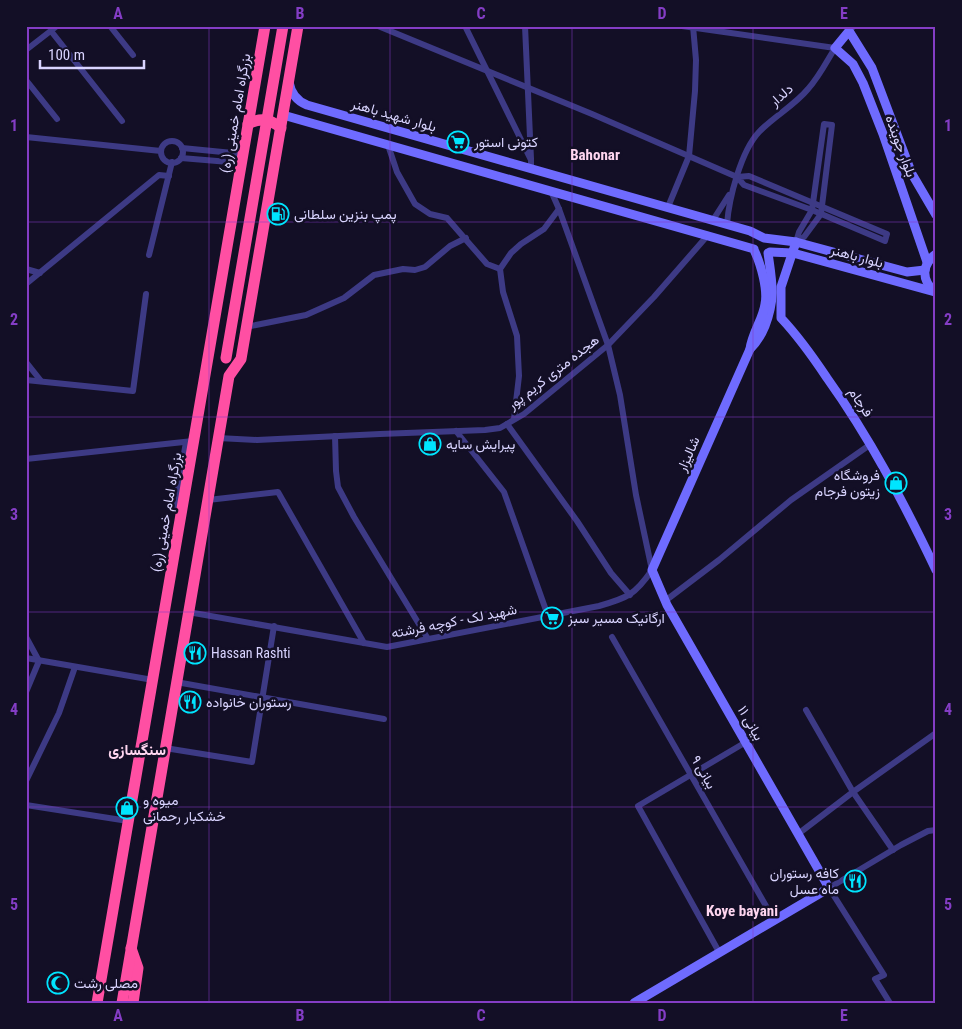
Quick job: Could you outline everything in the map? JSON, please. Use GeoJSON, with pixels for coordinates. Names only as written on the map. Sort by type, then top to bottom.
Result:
{"type":"FeatureCollection","features":[{"type":"Feature","properties":{"kind":"highway","name":"بزرگراه امام خمینی (ره)"},"geometry":{"type":"LineString","coordinates":[[97,1003],[153,680],[190,442],[265,26]]}},
{"type":"Feature","properties":{"kind":"highway"},"geometry":{"type":"LineString","coordinates":[[229,376],[224,367],[283,26]]}},
{"type":"Feature","properties":{"kind":"highway"},"geometry":{"type":"LineString","coordinates":[[122,1003],[229,376],[240,360],[298,26]]}},
{"type":"Feature","properties":{"kind":"highway"},"geometry":{"type":"LineString","coordinates":[[254,86],[256,97],[263,107],[283,115]]}},
{"type":"Feature","properties":{"kind":"highway"},"geometry":{"type":"LineString","coordinates":[[263,107],[275,107],[285,102]]}},
{"type":"Feature","properties":{"kind":"highway"},"geometry":{"type":"LineString","coordinates":[[248,124],[263,120],[273,122],[281,128]]}},
{"type":"Feature","properties":{"kind":"highway"},"geometry":{"type":"LineString","coordinates":[[131,948],[138,968],[133,1003]]}},
{"type":"Feature","properties":{"kind":"street"},"geometry":{"type":"LineString","coordinates":[[27,48],[57,26]]}},
{"type":"Feature","properties":{"kind":"street"},"geometry":{"type":"LineString","coordinates":[[110,26],[133,55]]}},
{"type":"Feature","properties":{"kind":"street"},"geometry":{"type":"LineString","coordinates":[[378,26],[689,156],[737,177],[744,185],[812,210],[884,241],[887,234],[749,176],[737,177]]}},
{"type":"Feature","properties":{"kind":"street"},"geometry":{"type":"LineString","coordinates":[[465,26],[531,164]]}},
{"type":"Feature","properties":{"kind":"street"},"geometry":{"type":"LineString","coordinates":[[525,26],[531,164]]}},
{"type":"Feature","properties":{"kind":"street"},"geometry":{"type":"LineString","coordinates":[[682,26],[836,48]]}},
{"type":"Feature","properties":{"kind":"street"},"geometry":{"type":"LineString","coordinates":[[668,207],[689,156],[696,60],[693,27]]}},
{"type":"Feature","properties":{"kind":"street","name":"دلدار"},"geometry":{"type":"LineString","coordinates":[[733,188],[750,143],[760,131],[808,90],[836,48],[852,29]]}},
{"type":"Feature","properties":{"kind":"street","name":"بلوار جوینده"},"geometry":{"type":"LineString","coordinates":[[852,29],[872,68],[912,174],[936,215]]}},
{"type":"Feature","properties":{"kind":"street"},"geometry":{"type":"LineString","coordinates":[[51,31],[122,121]]}},
{"type":"Feature","properties":{"kind":"street","name":"بلوار جوینده"},"geometry":{"type":"LineString","coordinates":[[836,48],[853,64],[863,83],[883,134],[926,266],[927,283],[936,292]]}},
{"type":"Feature","properties":{"kind":"street"},"geometry":{"type":"LineString","coordinates":[[26,80],[57,119]]}},
{"type":"Feature","properties":{"kind":"street","name":"بلوار شهید باهنر"},"geometry":{"type":"LineString","coordinates":[[289,80],[292,94],[303,103],[439,142],[531,164],[750,231],[764,238]]}},
{"type":"Feature","properties":{"kind":"street"},"geometry":{"type":"LineString","coordinates":[[283,115],[708,235],[754,251],[759,255],[764,256],[769,253],[770,243],[764,238],[755,241],[754,251]]}},
{"type":"Feature","properties":{"kind":"street"},"geometry":{"type":"LineString","coordinates":[[780,318],[781,287],[798,232],[812,210],[824,124],[832,125],[821,214],[804,237],[796,242]]}},
{"type":"Feature","properties":{"kind":"street"},"geometry":{"type":"LineString","coordinates":[[394,129],[388,145],[397,172],[416,204],[430,214],[447,218],[487,264],[500,269]]}},
{"type":"Feature","properties":{"kind":"street"},"geometry":{"type":"LineString","coordinates":[[28,139],[161,151]]}},
{"type":"Feature","properties":{"kind":"street"},"geometry":{"type":"LineString","coordinates":[[170,141],[177,142],[182,148],[242,159],[181,158],[172,162],[165,160],[161,151],[164,144],[170,141]]}},
{"type":"Feature","properties":{"kind":"street"},"geometry":{"type":"LineString","coordinates":[[435,158],[439,142]]}},
{"type":"Feature","properties":{"kind":"street"},"geometry":{"type":"LineString","coordinates":[[181,158],[182,148]]}},
{"type":"Feature","properties":{"kind":"street"},"geometry":{"type":"LineString","coordinates":[[149,255],[172,162]]}},
{"type":"Feature","properties":{"kind":"street"},"geometry":{"type":"LineString","coordinates":[[26,284],[159,175],[170,176]]}},
{"type":"Feature","properties":{"kind":"street"},"geometry":{"type":"LineString","coordinates":[[714,220],[733,188]]}},
{"type":"Feature","properties":{"kind":"street"},"geometry":{"type":"LineString","coordinates":[[727,224],[733,188]]}},
{"type":"Feature","properties":{"kind":"street"},"geometry":{"type":"LineString","coordinates":[[551,191],[608,345],[620,395],[636,496],[652,570]]}},
{"type":"Feature","properties":{"kind":"street"},"geometry":{"type":"LineString","coordinates":[[514,419],[519,376],[517,336],[503,292],[500,269],[511,253],[544,229],[559,209]]}},
{"type":"Feature","properties":{"kind":"street","name":"هجده متری کریم پور"},"geometry":{"type":"LineString","coordinates":[[218,438],[257,440],[500,428],[524,414],[608,345],[654,297],[708,235]]}},
{"type":"Feature","properties":{"kind":"street"},"geometry":{"type":"LineString","coordinates":[[246,327],[306,315],[344,298],[374,275],[403,269],[415,270],[425,268],[450,246],[466,238]]}},
{"type":"Feature","properties":{"kind":"street","name":"بلوار باهنر"},"geometry":{"type":"LineString","coordinates":[[764,238],[796,242],[907,272],[926,266]]}},
{"type":"Feature","properties":{"kind":"street","name":"شالیزار"},"geometry":{"type":"LineString","coordinates":[[754,251],[765,290],[766,312]]}},
{"type":"Feature","properties":{"kind":"street","name":"بلوار باهنر"},"geometry":{"type":"LineString","coordinates":[[769,253],[793,253],[936,292]]}},
{"type":"Feature","properties":{"kind":"street","name":"شالیزار"},"geometry":{"type":"LineString","coordinates":[[652,570],[750,350],[751,342],[773,300],[769,253]]}},
{"type":"Feature","properties":{"kind":"street"},"geometry":{"type":"LineString","coordinates":[[926,266],[936,254]]}},
{"type":"Feature","properties":{"kind":"street"},"geometry":{"type":"LineString","coordinates":[[26,269],[40,273]]}},
{"type":"Feature","properties":{"kind":"street"},"geometry":{"type":"LineString","coordinates":[[26,380],[133,391],[146,294]]}},
{"type":"Feature","properties":{"kind":"street","name":"فرجام"},"geometry":{"type":"LineString","coordinates":[[766,312],[780,318],[798,336],[856,420],[911,518],[936,570]]}},
{"type":"Feature","properties":{"kind":"street"},"geometry":{"type":"LineString","coordinates":[[26,362],[42,381]]}},
{"type":"Feature","properties":{"kind":"street"},"geometry":{"type":"LineString","coordinates":[[507,424],[572,514],[611,573],[630,595]]}},
{"type":"Feature","properties":{"kind":"street"},"geometry":{"type":"LineString","coordinates":[[456,431],[504,492],[548,616]]}},
{"type":"Feature","properties":{"kind":"street"},"geometry":{"type":"LineString","coordinates":[[335,436],[338,487],[354,517],[428,639]]}},
{"type":"Feature","properties":{"kind":"street"},"geometry":{"type":"LineString","coordinates":[[26,459],[190,442],[175,505]]}},
{"type":"Feature","properties":{"kind":"street"},"geometry":{"type":"LineString","coordinates":[[665,601],[719,560],[791,500],[871,444]]}},
{"type":"Feature","properties":{"kind":"street"},"geometry":{"type":"LineString","coordinates":[[208,500],[278,492],[364,643]]}},
{"type":"Feature","properties":{"kind":"street","name":"شهید لک - کوچه فرشته"},"geometry":{"type":"LineString","coordinates":[[188,612],[387,647],[622,600],[644,581],[652,570]]}},
{"type":"Feature","properties":{"kind":"street","name":"بیانی ۱۱"},"geometry":{"type":"LineString","coordinates":[[652,570],[665,601],[829,888]]}},
{"type":"Feature","properties":{"kind":"street"},"geometry":{"type":"LineString","coordinates":[[165,748],[252,762],[274,626]]}},
{"type":"Feature","properties":{"kind":"street"},"geometry":{"type":"LineString","coordinates":[[26,637],[39,661]]}},
{"type":"Feature","properties":{"kind":"street","name":"بیانی ۹"},"geometry":{"type":"LineString","coordinates":[[612,637],[774,920]]}},
{"type":"Feature","properties":{"kind":"street"},"geometry":{"type":"LineString","coordinates":[[26,658],[153,680]]}},
{"type":"Feature","properties":{"kind":"street"},"geometry":{"type":"LineString","coordinates":[[26,692],[39,661]]}},
{"type":"Feature","properties":{"kind":"street"},"geometry":{"type":"LineString","coordinates":[[26,781],[59,712],[74,667]]}},
{"type":"Feature","properties":{"kind":"street"},"geometry":{"type":"LineString","coordinates":[[176,682],[384,718]]}},
{"type":"Feature","properties":{"kind":"street"},"geometry":{"type":"LineString","coordinates":[[806,710],[853,792],[893,850]]}},
{"type":"Feature","properties":{"kind":"street"},"geometry":{"type":"LineString","coordinates":[[798,834],[936,733]]}},
{"type":"Feature","properties":{"kind":"street"},"geometry":{"type":"LineString","coordinates":[[719,952],[638,806],[746,742]]}},
{"type":"Feature","properties":{"kind":"street"},"geometry":{"type":"LineString","coordinates":[[26,805],[128,821]]}},
{"type":"Feature","properties":{"kind":"street"},"geometry":{"type":"LineString","coordinates":[[634,1003],[893,850],[928,831],[936,830]]}},
{"type":"Feature","properties":{"kind":"street"},"geometry":{"type":"LineString","coordinates":[[829,888],[884,975],[875,979],[890,1003]]}},
{"type":"Feature","properties":{"kind":"place","name":"کتونی استور"},"geometry":{"type":"Point","coordinates":[458,142]}},
{"type":"Feature","properties":{"kind":"place","name":"پمپ بنزین سلطانی"},"geometry":{"type":"Point","coordinates":[278,214]}},
{"type":"Feature","properties":{"kind":"place","name":"پیرایش سایه"},"geometry":{"type":"Point","coordinates":[430,444]}},
{"type":"Feature","properties":{"kind":"place","name":"فروشگاه زیتون فرجام"},"geometry":{"type":"Point","coordinates":[896,483]}},
{"type":"Feature","properties":{"kind":"place","name":"ارگانیک مسیر سبز"},"geometry":{"type":"Point","coordinates":[552,618]}},
{"type":"Feature","properties":{"kind":"place","name":"Hassan Rashti"},"geometry":{"type":"Point","coordinates":[195,653]}},
{"type":"Feature","properties":{"kind":"place","name":"رستوران خانواده"},"geometry":{"type":"Point","coordinates":[190,702]}},
{"type":"Feature","properties":{"kind":"place","name":"میوه و خشکبار رحمانی"},"geometry":{"type":"Point","coordinates":[127,808]}},
{"type":"Feature","properties":{"kind":"place","name":"کافه رستوران ماه عسل"},"geometry":{"type":"Point","coordinates":[855,881]}},
{"type":"Feature","properties":{"kind":"place","name":"مصلی رشت"},"geometry":{"type":"Point","coordinates":[58,983]}},
{"type":"Feature","properties":{"kind":"district","name":"Bahonar"},"geometry":{"type":"Point","coordinates":[595,155]}},
{"type":"Feature","properties":{"kind":"district","name":"سنگسازی"},"geometry":{"type":"Point","coordinates":[137,750]}},
{"type":"Feature","properties":{"kind":"district","name":"Koye bayani"},"geometry":{"type":"Point","coordinates":[742,911]}}]}
